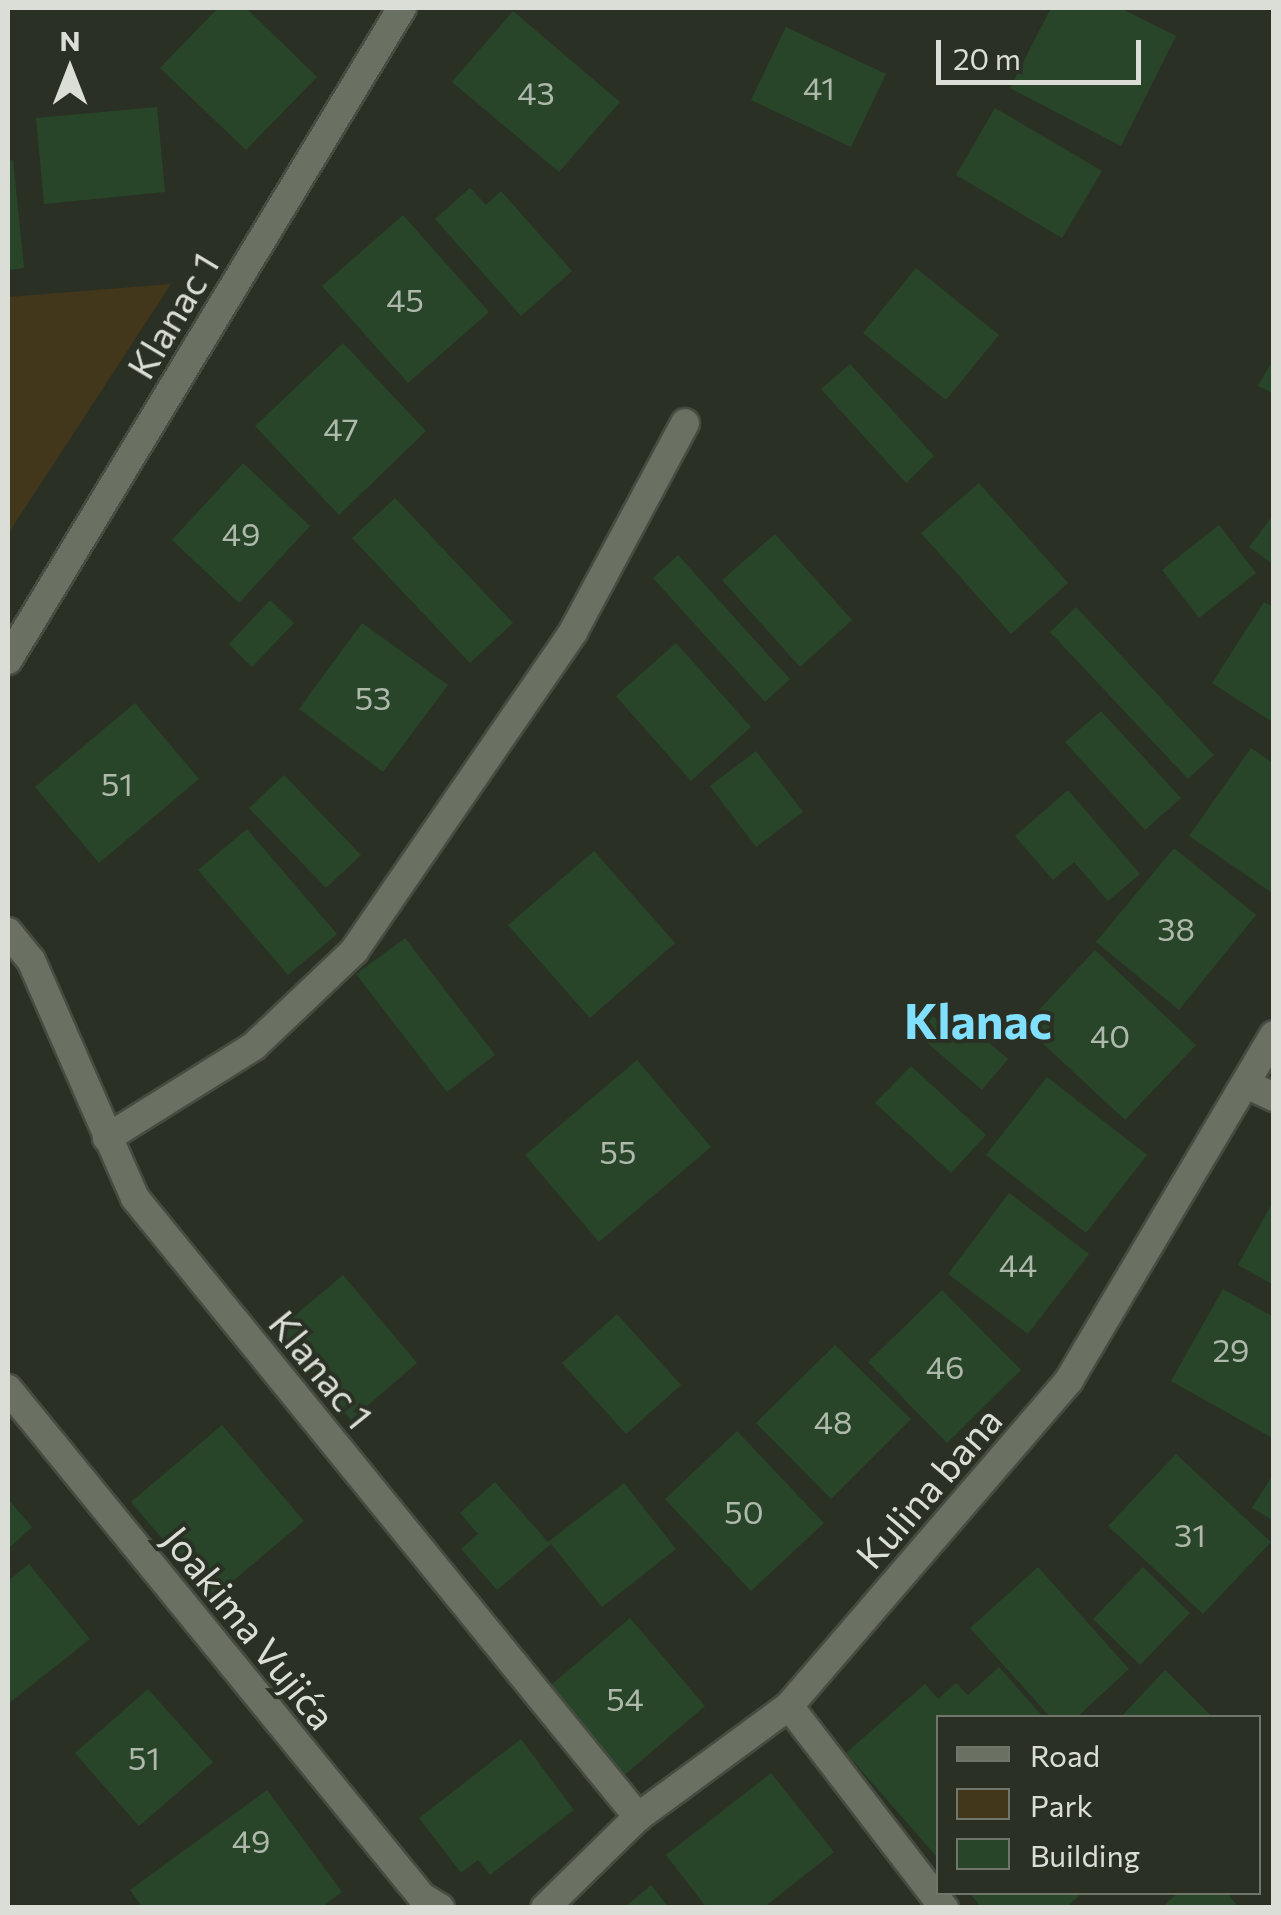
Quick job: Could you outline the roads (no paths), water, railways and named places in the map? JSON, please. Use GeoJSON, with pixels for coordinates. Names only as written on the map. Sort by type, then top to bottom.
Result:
{"type":"FeatureCollection","features":[{"type":"Feature","properties":{"kind":"street","name":"Klanac 1"},"geometry":{"type":"LineString","coordinates":[[8,660],[402,8]]}},
{"type":"Feature","properties":{"kind":"street"},"geometry":{"type":"LineString","coordinates":[[107,1138],[254,1046],[354,951],[574,632],[685,423]]}},
{"type":"Feature","properties":{"kind":"street","name":"Klanac 1"},"geometry":{"type":"LineString","coordinates":[[8,932],[30,960],[134,1198],[638,1816]]}},
{"type":"Feature","properties":{"kind":"street","name":"Kulina bana"},"geometry":{"type":"LineString","coordinates":[[545,1908],[638,1816],[789,1706],[1069,1380],[1274,1035]]}},
{"type":"Feature","properties":{"kind":"street"},"geometry":{"type":"LineString","coordinates":[[1246,1084],[1274,1097]]}},
{"type":"Feature","properties":{"kind":"street","name":"Joakima Vujića"},"geometry":{"type":"LineString","coordinates":[[8,1389],[422,1896],[440,1908]]}},
{"type":"Feature","properties":{"kind":"street"},"geometry":{"type":"LineString","coordinates":[[789,1706],[944,1908]]}},
{"type":"Feature","properties":{"kind":"district","name":"Klanac"},"geometry":{"type":"Point","coordinates":[978,1020]}}]}
